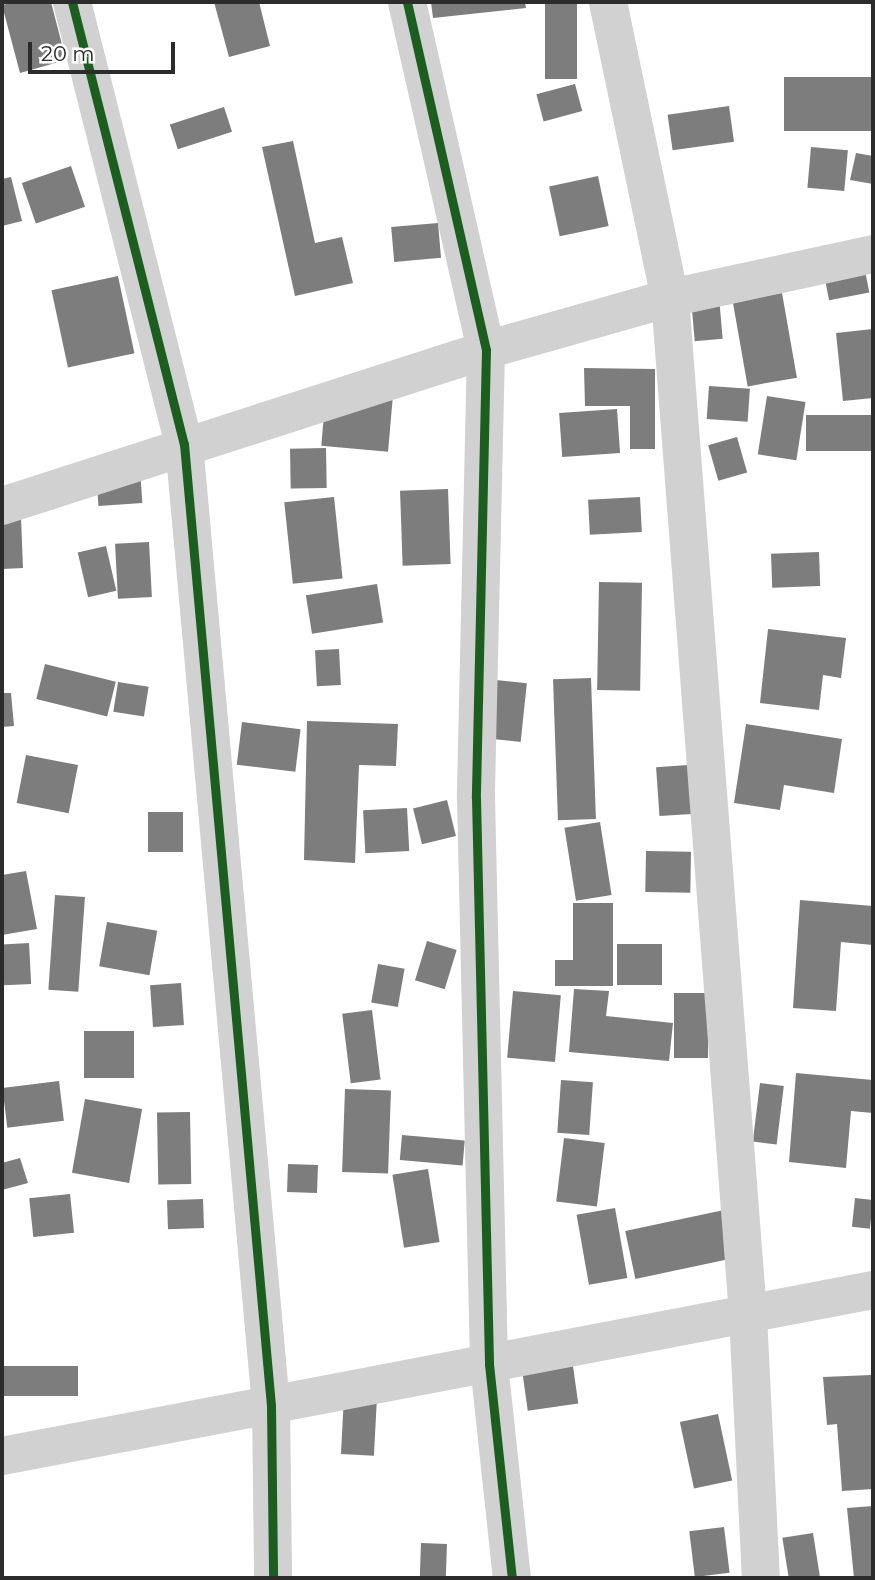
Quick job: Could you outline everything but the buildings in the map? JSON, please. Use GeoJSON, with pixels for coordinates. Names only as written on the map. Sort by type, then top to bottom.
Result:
{"type":"FeatureCollection","features":[{"type":"Feature","properties":{"kind":"street"},"geometry":{"type":"LineString","coordinates":[[72,2],[184,444],[271,1406],[273,1578]]}},
{"type":"Feature","properties":{"kind":"street"},"geometry":{"type":"LineString","coordinates":[[408,2],[486,350],[476,798],[489,1364],[512,1578]]}},
{"type":"Feature","properties":{"kind":"street"},"geometry":{"type":"LineString","coordinates":[[608,2],[670,298],[748,1315],[761,1578]]}},
{"type":"Feature","properties":{"kind":"street"},"geometry":{"type":"LineString","coordinates":[[2,506],[184,444],[486,350],[670,298],[873,254]]}},
{"type":"Feature","properties":{"kind":"street"},"geometry":{"type":"LineString","coordinates":[[2,1457],[873,1290]]}},
{"type":"Feature","properties":{"kind":"cycle path"},"geometry":{"type":"LineString","coordinates":[[72,2],[184,444],[271,1406],[273,1578]]}},
{"type":"Feature","properties":{"kind":"cycle path"},"geometry":{"type":"LineString","coordinates":[[407,2],[486,350],[476,798],[489,1364],[512,1578]]}}]}
